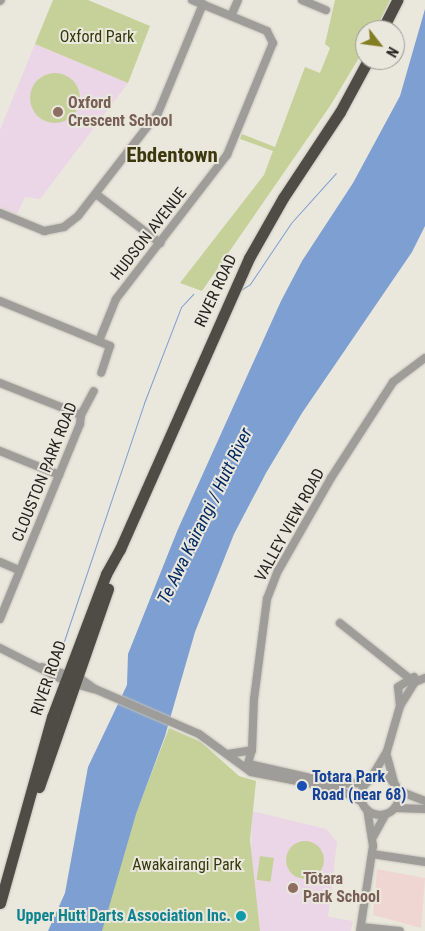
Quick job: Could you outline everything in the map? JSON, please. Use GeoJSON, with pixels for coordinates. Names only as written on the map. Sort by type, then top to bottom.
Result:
{"type":"FeatureCollection","features":[{"type":"Feature","properties":{"kind":"highway"},"geometry":{"type":"LineString","coordinates":[[387,20],[397,0]]}},
{"type":"Feature","properties":{"kind":"highway","name":"RIVER ROAD"},"geometry":{"type":"LineString","coordinates":[[0,903],[23,823],[106,574],[120,549],[249,258],[283,198],[340,112],[363,70]]}},
{"type":"Feature","properties":{"kind":"street"},"geometry":{"type":"LineString","coordinates":[[192,0],[231,16],[238,0]]}},
{"type":"Feature","properties":{"kind":"street"},"geometry":{"type":"LineString","coordinates":[[302,0],[326,10]]}},
{"type":"Feature","properties":{"kind":"street"},"geometry":{"type":"LineString","coordinates":[[0,213],[51,231],[71,223],[96,194],[158,113],[203,4]]}},
{"type":"Feature","properties":{"kind":"street","name":"HUDSON AVENUE"},"geometry":{"type":"LineString","coordinates":[[99,341],[116,299],[227,155],[270,52],[272,37],[264,29],[231,16]]}},
{"type":"Feature","properties":{"kind":"street"},"geometry":{"type":"LineString","coordinates":[[96,194],[160,243]]}},
{"type":"Feature","properties":{"kind":"street"},"geometry":{"type":"LineString","coordinates":[[0,301],[99,341],[111,348],[101,373]]}},
{"type":"Feature","properties":{"kind":"street","name":"VALLEY VIEW ROAD"},"geometry":{"type":"LineString","coordinates":[[248,767],[252,750],[254,700],[267,599],[278,571],[331,478],[393,382],[425,358]]}},
{"type":"Feature","properties":{"kind":"street"},"geometry":{"type":"LineString","coordinates":[[0,383],[81,415]]}},
{"type":"Feature","properties":{"kind":"street","name":"CLOUSTON PARK ROAD"},"geometry":{"type":"LineString","coordinates":[[0,619],[60,475],[81,415],[94,391]]}},
{"type":"Feature","properties":{"kind":"street"},"geometry":{"type":"LineString","coordinates":[[0,451],[60,475]]}},
{"type":"Feature","properties":{"kind":"street"},"geometry":{"type":"LineString","coordinates":[[0,562],[19,570]]}},
{"type":"Feature","properties":{"kind":"street"},"geometry":{"type":"LineString","coordinates":[[340,622],[409,678]]}},
{"type":"Feature","properties":{"kind":"street"},"geometry":{"type":"LineString","coordinates":[[0,648],[199,734],[256,773],[338,790],[362,802]]}},
{"type":"Feature","properties":{"kind":"street"},"geometry":{"type":"LineString","coordinates":[[400,706],[398,686],[409,678],[425,678]]}},
{"type":"Feature","properties":{"kind":"street"},"geometry":{"type":"LineString","coordinates":[[400,931],[365,929],[373,837],[367,810],[362,802],[361,792],[387,751],[400,706],[415,682],[425,678]]}},
{"type":"Feature","properties":{"kind":"street"},"geometry":{"type":"LineString","coordinates":[[228,754],[252,750]]}},
{"type":"Feature","properties":{"kind":"street"},"geometry":{"type":"LineString","coordinates":[[387,751],[387,765],[399,791],[425,801]]}},
{"type":"Feature","properties":{"kind":"street"},"geometry":{"type":"LineString","coordinates":[[248,767],[253,766],[337,784],[369,781],[383,776],[394,782]]}},
{"type":"Feature","properties":{"kind":"street"},"geometry":{"type":"LineString","coordinates":[[395,808],[399,791]]}},
{"type":"Feature","properties":{"kind":"street"},"geometry":{"type":"LineString","coordinates":[[373,837],[385,815],[395,808],[425,809]]}},
{"type":"Feature","properties":{"kind":"street"},"geometry":{"type":"LineString","coordinates":[[367,810],[385,815]]}},
{"type":"Feature","properties":{"kind":"street"},"geometry":{"type":"LineString","coordinates":[[372,854],[425,862]]}},
{"type":"Feature","properties":{"kind":"shaded area","name":"Oxford Crescent School"},"geometry":{"type":"Polygon","coordinates":[[[35,44],[128,83],[40,199],[25,197],[17,214],[0,207],[0,130],[35,44]]]}},
{"type":"Feature","properties":{"kind":"shaded area","name":"Tōtara Park School"},"geometry":{"type":"Polygon","coordinates":[[[252,811],[326,829],[337,842],[328,917],[353,921],[351,931],[260,931],[251,860],[252,811]]]}},
{"type":"Feature","properties":{"kind":"shaded area"},"geometry":{"type":"Polygon","coordinates":[[[377,869],[425,878],[421,928],[373,915],[377,869]]]}},
{"type":"Feature","properties":{"kind":"green space","name":"Oxford Park"},"geometry":{"type":"Polygon","coordinates":[[[53,0],[88,0],[150,26],[128,83],[35,44],[53,0]]]}},
{"type":"Feature","properties":{"kind":"green space"},"geometry":{"type":"Polygon","coordinates":[[[335,0],[390,0],[380,20],[355,20],[355,65],[330,106],[202,291],[180,283],[264,175],[273,151],[240,139],[242,134],[275,147],[305,67],[320,73],[330,48],[325,44],[335,0]]]}},
{"type":"Feature","properties":{"kind":"green space"},"geometry":{"type":"Polygon","coordinates":[[[50,73],[60,73],[73,80],[80,93],[80,103],[73,116],[60,123],[50,123],[41,119],[34,112],[30,103],[30,93],[34,84],[41,77],[50,73]]]}},
{"type":"Feature","properties":{"kind":"green space","name":"Awakairangi Park"},"geometry":{"type":"Polygon","coordinates":[[[169,728],[201,742],[239,776],[256,781],[250,840],[260,931],[99,931],[131,826],[169,728]]]}},
{"type":"Feature","properties":{"kind":"green space"},"geometry":{"type":"Polygon","coordinates":[[[305,841],[318,847],[324,860],[318,873],[305,879],[292,873],[286,860],[292,847],[305,841]]]}},
{"type":"Feature","properties":{"kind":"green space"},"geometry":{"type":"Polygon","coordinates":[[[260,856],[274,858],[271,882],[257,880],[260,856]]]}},
{"type":"Feature","properties":{"kind":"water","name":"Te Awa Kairangi / Hutt River"},"geometry":{"type":"Polygon","coordinates":[[[425,9],[425,226],[412,252],[302,413],[266,473],[234,534],[195,632],[165,736],[136,814],[102,931],[48,931],[65,893],[88,767],[127,685],[128,654],[178,529],[281,301],[302,261],[353,183],[400,96],[425,9]]]}},
{"type":"Feature","properties":{"kind":"waterway"},"geometry":{"type":"LineString","coordinates":[[239,291],[250,284],[291,223],[336,173]]}},
{"type":"Feature","properties":{"kind":"waterway"},"geometry":{"type":"LineString","coordinates":[[62,647],[144,403],[181,307],[193,294]]}},
{"type":"Feature","properties":{"kind":"place","name":"Oxford Crescent School"},"geometry":{"type":"Point","coordinates":[58,112]}},
{"type":"Feature","properties":{"kind":"place","name":"Totara Park Road (near 68)"},"geometry":{"type":"Point","coordinates":[302,786]}},
{"type":"Feature","properties":{"kind":"place","name":"Tōtara Park School"},"geometry":{"type":"Point","coordinates":[293,888]}},
{"type":"Feature","properties":{"kind":"place","name":"Upper Hutt Darts Association Inc."},"geometry":{"type":"Point","coordinates":[241,916]}},
{"type":"Feature","properties":{"kind":"district","name":"Ebdentown"},"geometry":{"type":"Point","coordinates":[172,155]}}]}
